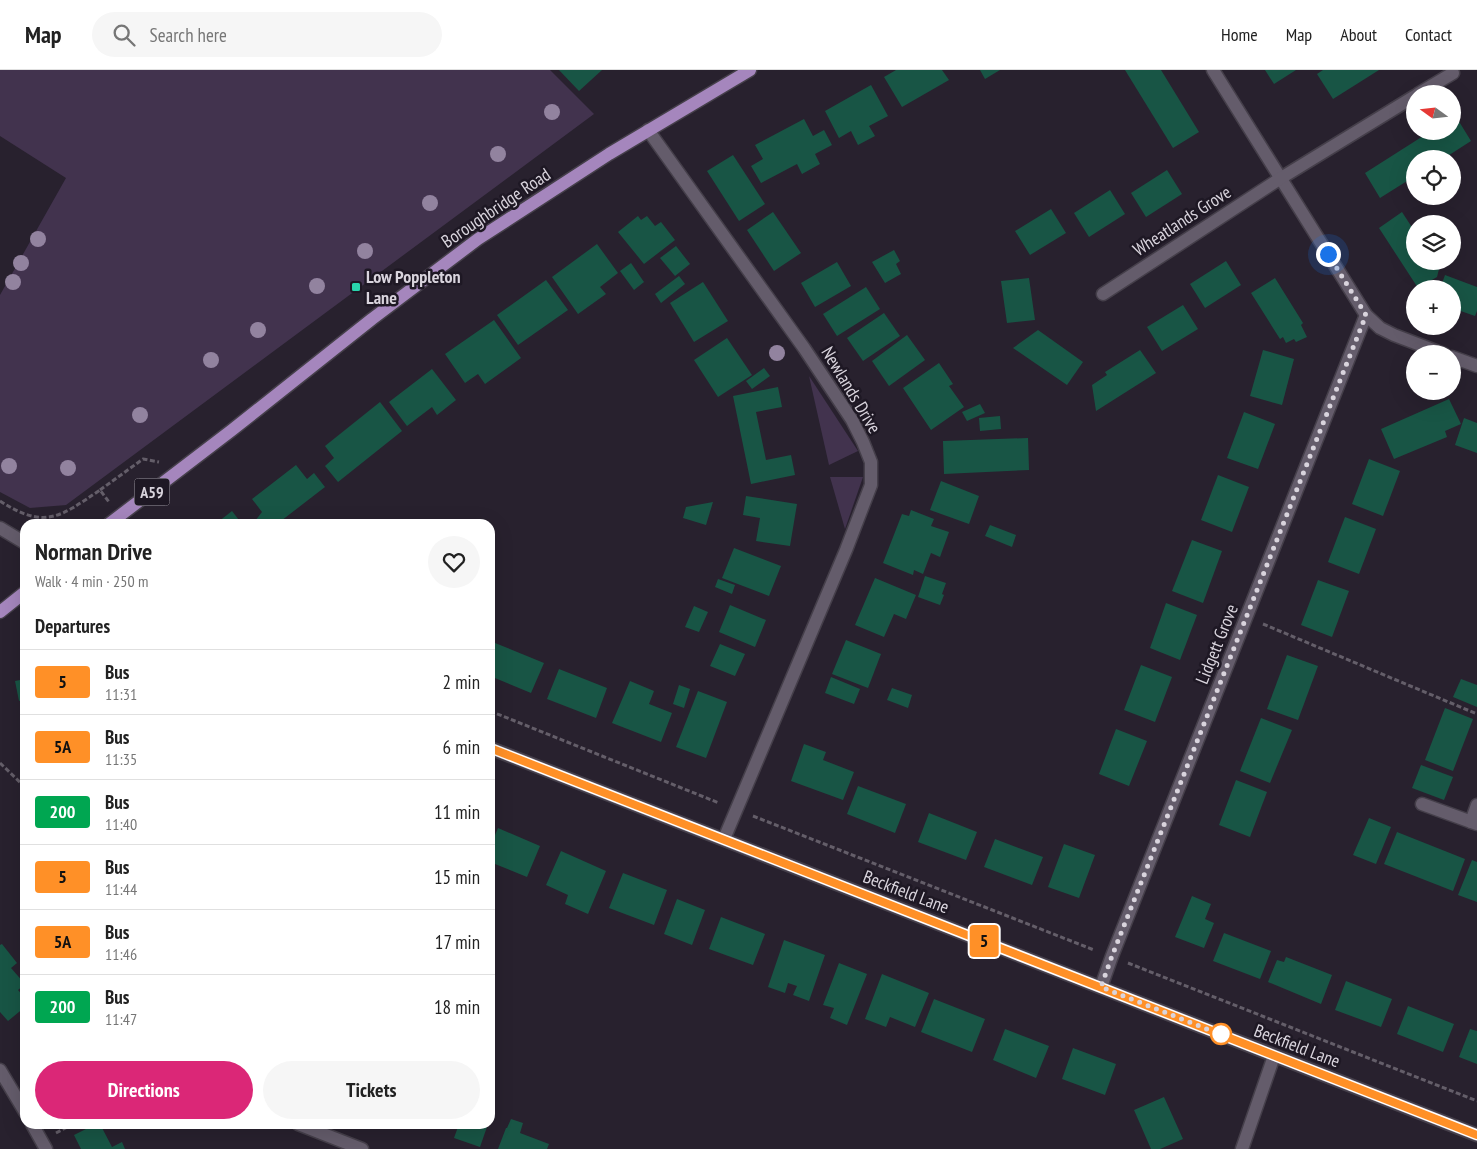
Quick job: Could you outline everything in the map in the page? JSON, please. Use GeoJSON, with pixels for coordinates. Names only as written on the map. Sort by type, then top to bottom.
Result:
{"type":"FeatureCollection","features":[{"type":"Feature","properties":{"kind":"main road","name":"Boroughbridge Road"},"geometry":{"type":"LineString","coordinates":[[115,519],[478,239],[648,130],[750,70]]}},
{"type":"Feature","properties":{"kind":"main road"},"geometry":{"type":"LineString","coordinates":[[0,612],[20,596]]}},
{"type":"Feature","properties":{"kind":"street"},"geometry":{"type":"LineString","coordinates":[[1213,70],[1366,315],[1387,332],[1421,345]]}},
{"type":"Feature","properties":{"kind":"street"},"geometry":{"type":"LineString","coordinates":[[1433,85],[1453,73]]}},
{"type":"Feature","properties":{"kind":"street","name":"Wheatlands Grove"},"geometry":{"type":"LineString","coordinates":[[1103,294],[1281,178],[1406,102]]}},
{"type":"Feature","properties":{"kind":"street","name":"Newlands Drive"},"geometry":{"type":"LineString","coordinates":[[648,130],[804,348],[852,420],[871,462],[871,485],[846,550],[724,839]]}},
{"type":"Feature","properties":{"kind":"street","name":"Lidgett Grove"},"geometry":{"type":"LineString","coordinates":[[1101,987],[1366,315]]}},
{"type":"Feature","properties":{"kind":"street"},"geometry":{"type":"LineString","coordinates":[[1461,360],[1477,366]]}},
{"type":"Feature","properties":{"kind":"street"},"geometry":{"type":"LineString","coordinates":[[0,528],[20,540]]}},
{"type":"Feature","properties":{"kind":"street","name":"Beckfield Lane"},"geometry":{"type":"LineString","coordinates":[[495,750],[1477,1135]]}},
{"type":"Feature","properties":{"kind":"street"},"geometry":{"type":"LineString","coordinates":[[1422,804],[1474,823],[1477,806]]}},
{"type":"Feature","properties":{"kind":"street"},"geometry":{"type":"LineString","coordinates":[[1242,1149],[1274,1056]]}},
{"type":"Feature","properties":{"kind":"street"},"geometry":{"type":"LineString","coordinates":[[0,1070],[20,1104]]}},
{"type":"Feature","properties":{"kind":"street"},"geometry":{"type":"LineString","coordinates":[[35,1129],[46,1149]]}},
{"type":"Feature","properties":{"kind":"street"},"geometry":{"type":"LineString","coordinates":[[311,1129],[362,1149]]}},
{"type":"Feature","properties":{"kind":"path"},"geometry":{"type":"LineString","coordinates":[[0,501],[13,509],[43,518],[58,516],[100,490],[143,459]]}},
{"type":"Feature","properties":{"kind":"path"},"geometry":{"type":"LineString","coordinates":[[100,490],[114,519]]}},
{"type":"Feature","properties":{"kind":"path"},"geometry":{"type":"LineString","coordinates":[[1246,617],[1477,714]]}},
{"type":"Feature","properties":{"kind":"path"},"geometry":{"type":"LineString","coordinates":[[495,714],[1477,1101]]}},
{"type":"Feature","properties":{"kind":"path"},"geometry":{"type":"LineString","coordinates":[[0,763],[20,782]]}},
{"type":"Feature","properties":{"kind":"shaded area"},"geometry":{"type":"Polygon","coordinates":[[[0,70],[550,70],[594,114],[66,505],[30,508],[0,492],[0,295],[66,178],[0,136],[0,70]]]}},
{"type":"Feature","properties":{"kind":"shaded area"},"geometry":{"type":"Polygon","coordinates":[[[809,376],[858,451],[829,465],[809,376]]]}},
{"type":"Feature","properties":{"kind":"shaded area"},"geometry":{"type":"Polygon","coordinates":[[[830,477],[863,477],[845,529],[830,477]]]}},
{"type":"Feature","properties":{"kind":"building"},"geometry":{"type":"Polygon","coordinates":[[[559,70],[602,70],[579,91],[559,70]]]}},
{"type":"Feature","properties":{"kind":"building"},"geometry":{"type":"Polygon","coordinates":[[[896,70],[942,70],[949,80],[902,107],[884,77],[896,70]]]}},
{"type":"Feature","properties":{"kind":"building"},"geometry":{"type":"Polygon","coordinates":[[[980,70],[1000,70],[985,79],[980,70]]]}},
{"type":"Feature","properties":{"kind":"building"},"geometry":{"type":"Polygon","coordinates":[[[1125,70],[1161,70],[1199,132],[1173,148],[1125,70]]]}},
{"type":"Feature","properties":{"kind":"building"},"geometry":{"type":"Polygon","coordinates":[[[1265,70],[1296,70],[1274,84],[1265,70]]]}},
{"type":"Feature","properties":{"kind":"building"},"geometry":{"type":"Polygon","coordinates":[[[1323,70],[1379,70],[1333,99],[1317,74],[1323,70]]]}},
{"type":"Feature","properties":{"kind":"building"},"geometry":{"type":"Polygon","coordinates":[[[871,85],[888,116],[869,126],[875,136],[858,145],[851,131],[839,138],[825,111],[871,85]]]}},
{"type":"Feature","properties":{"kind":"building"},"geometry":{"type":"Polygon","coordinates":[[[804,119],[813,136],[824,130],[832,145],[815,154],[820,164],[802,174],[797,164],[761,183],[751,166],[763,159],[755,145],[804,119]]]}},
{"type":"Feature","properties":{"kind":"building"},"geometry":{"type":"Polygon","coordinates":[[[1461,125],[1471,141],[1457,150],[1406,150],[1406,182],[1380,198],[1365,173],[1417,140],[1461,140],[1461,125]]]}},
{"type":"Feature","properties":{"kind":"building"},"geometry":{"type":"Polygon","coordinates":[[[733,155],[765,204],[739,221],[707,171],[733,155]]]}},
{"type":"Feature","properties":{"kind":"building"},"geometry":{"type":"Polygon","coordinates":[[[1167,170],[1182,194],[1146,217],[1131,193],[1167,170]]]}},
{"type":"Feature","properties":{"kind":"building"},"geometry":{"type":"Polygon","coordinates":[[[1110,190],[1125,214],[1089,237],[1074,213],[1110,190]]]}},
{"type":"Feature","properties":{"kind":"building"},"geometry":{"type":"Polygon","coordinates":[[[1051,209],[1066,233],[1030,255],[1015,231],[1051,209]]]}},
{"type":"Feature","properties":{"kind":"building"},"geometry":{"type":"Polygon","coordinates":[[[773,212],[801,253],[774,271],[747,230],[773,212]]]}},
{"type":"Feature","properties":{"kind":"building"},"geometry":{"type":"Polygon","coordinates":[[[1402,212],[1406,218],[1406,270],[1379,228],[1402,212]]]}},
{"type":"Feature","properties":{"kind":"building"},"geometry":{"type":"Polygon","coordinates":[[[638,216],[641,220],[647,216],[655,226],[661,222],[675,240],[644,264],[618,232],[638,216]]]}},
{"type":"Feature","properties":{"kind":"building"},"geometry":{"type":"Polygon","coordinates":[[[597,244],[618,273],[600,287],[606,294],[578,314],[552,277],[597,244]]]}},
{"type":"Feature","properties":{"kind":"building"},"geometry":{"type":"Polygon","coordinates":[[[676,246],[690,264],[675,276],[660,258],[676,246]]]}},
{"type":"Feature","properties":{"kind":"building"},"geometry":{"type":"Polygon","coordinates":[[[894,250],[900,261],[896,264],[901,274],[885,283],[872,262],[894,250]]]}},
{"type":"Feature","properties":{"kind":"building"},"geometry":{"type":"Polygon","coordinates":[[[1226,261],[1241,285],[1205,308],[1190,284],[1226,261]]]}},
{"type":"Feature","properties":{"kind":"building"},"geometry":{"type":"Polygon","coordinates":[[[837,262],[851,286],[815,307],[801,283],[837,262]]]}},
{"type":"Feature","properties":{"kind":"building"},"geometry":{"type":"Polygon","coordinates":[[[631,263],[644,282],[634,290],[620,271],[631,263]]]}},
{"type":"Feature","properties":{"kind":"building"},"geometry":{"type":"Polygon","coordinates":[[[1406,270],[1439,270],[1437,277],[1432,280],[1413,280],[1406,270]]]}},
{"type":"Feature","properties":{"kind":"building"},"geometry":{"type":"Polygon","coordinates":[[[1445,275],[1458,280],[1443,280],[1445,275]]]}},
{"type":"Feature","properties":{"kind":"building"},"geometry":{"type":"Polygon","coordinates":[[[679,276],[685,284],[661,303],[655,294],[679,276]]]}},
{"type":"Feature","properties":{"kind":"building"},"geometry":{"type":"Polygon","coordinates":[[[1029,278],[1035,320],[1007,323],[1001,281],[1029,278]]]}},
{"type":"Feature","properties":{"kind":"building"},"geometry":{"type":"Polygon","coordinates":[[[1275,278],[1303,323],[1301,325],[1307,337],[1296,342],[1294,339],[1286,343],[1283,337],[1280,339],[1251,293],[1275,278]]]}},
{"type":"Feature","properties":{"kind":"building"},"geometry":{"type":"Polygon","coordinates":[[[546,280],[568,310],[518,345],[497,315],[546,280]]]}},
{"type":"Feature","properties":{"kind":"building"},"geometry":{"type":"Polygon","coordinates":[[[1461,281],[1477,287],[1477,311],[1475,316],[1461,311],[1461,281]]]}},
{"type":"Feature","properties":{"kind":"building"},"geometry":{"type":"Polygon","coordinates":[[[703,282],[728,321],[694,342],[670,303],[703,282]]]}},
{"type":"Feature","properties":{"kind":"building"},"geometry":{"type":"Polygon","coordinates":[[[866,287],[880,309],[837,336],[823,314],[866,287]]]}},
{"type":"Feature","properties":{"kind":"building"},"geometry":{"type":"Polygon","coordinates":[[[1183,305],[1198,329],[1162,351],[1147,327],[1183,305]]]}},
{"type":"Feature","properties":{"kind":"building"},"geometry":{"type":"Polygon","coordinates":[[[884,313],[900,336],[863,361],[847,338],[884,313]]]}},
{"type":"Feature","properties":{"kind":"building"},"geometry":{"type":"Polygon","coordinates":[[[494,320],[521,358],[485,384],[478,374],[465,383],[445,354],[494,320]]]}},
{"type":"Feature","properties":{"kind":"building"},"geometry":{"type":"Polygon","coordinates":[[[1038,330],[1083,362],[1067,385],[1013,348],[1038,330]]]}},
{"type":"Feature","properties":{"kind":"building"},"geometry":{"type":"Polygon","coordinates":[[[907,335],[925,360],[889,386],[872,361],[907,335]]]}},
{"type":"Feature","properties":{"kind":"building"},"geometry":{"type":"Polygon","coordinates":[[[727,338],[752,375],[718,397],[694,360],[727,338]]]}},
{"type":"Feature","properties":{"kind":"building"},"geometry":{"type":"Polygon","coordinates":[[[1140,350],[1156,373],[1096,411],[1092,385],[1107,375],[1105,372],[1140,350]]]}},
{"type":"Feature","properties":{"kind":"building"},"geometry":{"type":"Polygon","coordinates":[[[1263,350],[1294,359],[1282,405],[1250,396],[1263,350]]]}},
{"type":"Feature","properties":{"kind":"building"},"geometry":{"type":"Polygon","coordinates":[[[939,363],[953,384],[949,386],[964,407],[931,430],[903,388],[939,363]]]}},
{"type":"Feature","properties":{"kind":"building"},"geometry":{"type":"Polygon","coordinates":[[[764,368],[770,376],[752,389],[746,381],[764,368]]]}},
{"type":"Feature","properties":{"kind":"building"},"geometry":{"type":"Polygon","coordinates":[[[432,369],[456,400],[437,415],[432,407],[407,426],[389,402],[432,369]]]}},
{"type":"Feature","properties":{"kind":"building"},"geometry":{"type":"Polygon","coordinates":[[[778,387],[782,407],[756,412],[766,460],[791,455],[795,475],[751,484],[733,396],[778,387]]]}},
{"type":"Feature","properties":{"kind":"building"},"geometry":{"type":"Polygon","coordinates":[[[1447,400],[1449,400],[1461,424],[1445,431],[1447,437],[1394,459],[1381,429],[1447,400]]]}},
{"type":"Feature","properties":{"kind":"building"},"geometry":{"type":"Polygon","coordinates":[[[380,402],[402,431],[338,482],[325,466],[334,458],[325,446],[380,402]]]}},
{"type":"Feature","properties":{"kind":"building"},"geometry":{"type":"Polygon","coordinates":[[[980,404],[985,413],[967,421],[962,412],[980,404]]]}},
{"type":"Feature","properties":{"kind":"building"},"geometry":{"type":"Polygon","coordinates":[[[1244,412],[1275,424],[1258,469],[1227,458],[1244,412]]]}},
{"type":"Feature","properties":{"kind":"building"},"geometry":{"type":"Polygon","coordinates":[[[1000,416],[1001,429],[980,431],[979,418],[1000,416]]]}},
{"type":"Feature","properties":{"kind":"building"},"geometry":{"type":"Polygon","coordinates":[[[1464,418],[1477,423],[1477,453],[1455,445],[1464,418]]]}},
{"type":"Feature","properties":{"kind":"building"},"geometry":{"type":"Polygon","coordinates":[[[1028,438],[1029,470],[944,474],[943,441],[1028,438]]]}},
{"type":"Feature","properties":{"kind":"building"},"geometry":{"type":"Polygon","coordinates":[[[1369,459],[1400,471],[1383,516],[1352,504],[1369,459]]]}},
{"type":"Feature","properties":{"kind":"building"},"geometry":{"type":"Polygon","coordinates":[[[296,465],[307,479],[314,473],[325,487],[283,519],[257,519],[262,512],[252,499],[296,465]]]}},
{"type":"Feature","properties":{"kind":"building"},"geometry":{"type":"Polygon","coordinates":[[[1218,475],[1249,487],[1232,532],[1201,520],[1218,475]]]}},
{"type":"Feature","properties":{"kind":"building"},"geometry":{"type":"Polygon","coordinates":[[[941,481],[979,496],[969,524],[930,510],[941,481]]]}},
{"type":"Feature","properties":{"kind":"building"},"geometry":{"type":"Polygon","coordinates":[[[746,496],[797,504],[790,546],[756,541],[760,518],[743,515],[746,496]]]}},
{"type":"Feature","properties":{"kind":"building"},"geometry":{"type":"Polygon","coordinates":[[[713,502],[706,525],[683,518],[686,507],[713,502]]]}},
{"type":"Feature","properties":{"kind":"building"},"geometry":{"type":"Polygon","coordinates":[[[911,510],[934,519],[931,526],[949,532],[940,557],[931,553],[923,574],[914,570],[913,575],[883,563],[902,514],[909,516],[911,510]]]}},
{"type":"Feature","properties":{"kind":"building"},"geometry":{"type":"Polygon","coordinates":[[[232,511],[238,519],[222,519],[232,511]]]}},
{"type":"Feature","properties":{"kind":"building"},"geometry":{"type":"Polygon","coordinates":[[[1345,517],[1376,529],[1359,574],[1328,562],[1345,517]]]}},
{"type":"Feature","properties":{"kind":"building"},"geometry":{"type":"Polygon","coordinates":[[[990,525],[1016,535],[1012,547],[985,536],[990,525]]]}},
{"type":"Feature","properties":{"kind":"building"},"geometry":{"type":"Polygon","coordinates":[[[1192,540],[1222,551],[1203,603],[1172,591],[1192,540]]]}},
{"type":"Feature","properties":{"kind":"building"},"geometry":{"type":"Polygon","coordinates":[[[734,548],[781,566],[769,596],[722,578],[734,548]]]}},
{"type":"Feature","properties":{"kind":"building"},"geometry":{"type":"Polygon","coordinates":[[[925,576],[946,583],[940,605],[918,597],[925,576]]]}},
{"type":"Feature","properties":{"kind":"building"},"geometry":{"type":"Polygon","coordinates":[[[875,578],[916,595],[906,619],[894,614],[884,637],[855,625],[875,578]]]}},
{"type":"Feature","properties":{"kind":"building"},"geometry":{"type":"Polygon","coordinates":[[[718,579],[735,585],[732,594],[715,587],[718,579]]]}},
{"type":"Feature","properties":{"kind":"building"},"geometry":{"type":"Polygon","coordinates":[[[1318,580],[1349,591],[1332,637],[1301,625],[1318,580]]]}},
{"type":"Feature","properties":{"kind":"building"},"geometry":{"type":"Polygon","coordinates":[[[1166,603],[1197,615],[1180,660],[1150,648],[1166,603]]]}},
{"type":"Feature","properties":{"kind":"building"},"geometry":{"type":"Polygon","coordinates":[[[730,605],[766,620],[755,647],[719,632],[730,605]]]}},
{"type":"Feature","properties":{"kind":"building"},"geometry":{"type":"Polygon","coordinates":[[[694,606],[708,612],[699,632],[685,627],[694,606]]]}},
{"type":"Feature","properties":{"kind":"building"},"geometry":{"type":"Polygon","coordinates":[[[846,640],[881,654],[868,688],[832,674],[846,640]]]}},
{"type":"Feature","properties":{"kind":"building"},"geometry":{"type":"Polygon","coordinates":[[[495,643],[544,663],[531,693],[495,678],[495,643]]]}},
{"type":"Feature","properties":{"kind":"building"},"geometry":{"type":"Polygon","coordinates":[[[720,644],[745,654],[735,676],[710,666],[720,644]]]}},
{"type":"Feature","properties":{"kind":"building"},"geometry":{"type":"Polygon","coordinates":[[[1287,655],[1318,666],[1298,720],[1267,709],[1287,655]]]}},
{"type":"Feature","properties":{"kind":"building"},"geometry":{"type":"Polygon","coordinates":[[[1141,665],[1172,677],[1155,722],[1124,710],[1141,665]]]}},
{"type":"Feature","properties":{"kind":"building"},"geometry":{"type":"Polygon","coordinates":[[[559,669],[607,688],[596,718],[547,699],[559,669]]]}},
{"type":"Feature","properties":{"kind":"building"},"geometry":{"type":"Polygon","coordinates":[[[831,677],[860,689],[854,704],[825,693],[831,677]]]}},
{"type":"Feature","properties":{"kind":"building"},"geometry":{"type":"Polygon","coordinates":[[[1461,679],[1477,685],[1477,707],[1453,697],[1461,679]]]}},
{"type":"Feature","properties":{"kind":"building"},"geometry":{"type":"Polygon","coordinates":[[[20,680],[19,701],[15,681],[20,680]]]}},
{"type":"Feature","properties":{"kind":"building"},"geometry":{"type":"Polygon","coordinates":[[[630,681],[654,691],[649,704],[672,713],[661,742],[612,723],[630,681]]]}},
{"type":"Feature","properties":{"kind":"building"},"geometry":{"type":"Polygon","coordinates":[[[679,685],[690,689],[684,708],[673,704],[679,685]]]}},
{"type":"Feature","properties":{"kind":"building"},"geometry":{"type":"Polygon","coordinates":[[[892,688],[912,695],[908,708],[887,700],[892,688]]]}},
{"type":"Feature","properties":{"kind":"building"},"geometry":{"type":"Polygon","coordinates":[[[698,691],[727,702],[706,758],[676,747],[698,691]]]}},
{"type":"Feature","properties":{"kind":"building"},"geometry":{"type":"Polygon","coordinates":[[[1445,708],[1473,719],[1453,771],[1425,760],[1445,708]]]}},
{"type":"Feature","properties":{"kind":"building"},"geometry":{"type":"Polygon","coordinates":[[[1261,718],[1292,730],[1270,783],[1240,771],[1261,718]]]}},
{"type":"Feature","properties":{"kind":"building"},"geometry":{"type":"Polygon","coordinates":[[[1116,729],[1147,741],[1129,786],[1099,774],[1116,729]]]}},
{"type":"Feature","properties":{"kind":"building"},"geometry":{"type":"Polygon","coordinates":[[[804,744],[826,752],[823,760],[854,772],[843,800],[791,781],[804,744]]]}},
{"type":"Feature","properties":{"kind":"building"},"geometry":{"type":"Polygon","coordinates":[[[1421,765],[1453,777],[1444,800],[1412,788],[1421,765]]]}},
{"type":"Feature","properties":{"kind":"building"},"geometry":{"type":"Polygon","coordinates":[[[1236,780],[1267,792],[1250,837],[1219,825],[1236,780]]]}},
{"type":"Feature","properties":{"kind":"building"},"geometry":{"type":"Polygon","coordinates":[[[858,786],[906,804],[895,833],[847,814],[858,786]]]}},
{"type":"Feature","properties":{"kind":"building"},"geometry":{"type":"Polygon","coordinates":[[[929,813],[977,832],[966,860],[918,842],[929,813]]]}},
{"type":"Feature","properties":{"kind":"building"},"geometry":{"type":"Polygon","coordinates":[[[1369,818],[1391,827],[1376,864],[1353,855],[1369,818]]]}},
{"type":"Feature","properties":{"kind":"building"},"geometry":{"type":"Polygon","coordinates":[[[498,828],[540,846],[527,877],[495,864],[495,835],[498,828]]]}},
{"type":"Feature","properties":{"kind":"building"},"geometry":{"type":"Polygon","coordinates":[[[1397,832],[1465,859],[1453,891],[1384,864],[1397,832]]]}},
{"type":"Feature","properties":{"kind":"building"},"geometry":{"type":"Polygon","coordinates":[[[995,839],[1043,857],[1032,885],[984,867],[995,839]]]}},
{"type":"Feature","properties":{"kind":"building"},"geometry":{"type":"Polygon","coordinates":[[[1064,844],[1095,855],[1079,898],[1048,887],[1064,844]]]}},
{"type":"Feature","properties":{"kind":"building"},"geometry":{"type":"Polygon","coordinates":[[[561,851],[606,871],[588,914],[565,904],[568,895],[546,885],[561,851]]]}},
{"type":"Feature","properties":{"kind":"building"},"geometry":{"type":"Polygon","coordinates":[[[1472,860],[1477,862],[1477,902],[1458,895],[1472,860]]]}},
{"type":"Feature","properties":{"kind":"building"},"geometry":{"type":"Polygon","coordinates":[[[623,873],[667,890],[654,925],[609,908],[623,873]]]}},
{"type":"Feature","properties":{"kind":"building"},"geometry":{"type":"Polygon","coordinates":[[[1192,896],[1211,904],[1205,919],[1214,923],[1204,948],[1175,937],[1192,896]]]}},
{"type":"Feature","properties":{"kind":"building"},"geometry":{"type":"Polygon","coordinates":[[[677,899],[705,910],[692,945],[664,934],[677,899]]]}},
{"type":"Feature","properties":{"kind":"building"},"geometry":{"type":"Polygon","coordinates":[[[721,917],[765,934],[753,965],[709,949],[721,917]]]}},
{"type":"Feature","properties":{"kind":"building"},"geometry":{"type":"Polygon","coordinates":[[[1224,933],[1271,951],[1260,979],[1213,961],[1224,933]]]}},
{"type":"Feature","properties":{"kind":"building"},"geometry":{"type":"Polygon","coordinates":[[[784,940],[825,955],[809,1001],[793,995],[797,986],[788,983],[785,993],[768,987],[784,940]]]}},
{"type":"Feature","properties":{"kind":"building"},"geometry":{"type":"Polygon","coordinates":[[[2,944],[17,963],[11,968],[20,978],[20,988],[18,990],[20,992],[20,1011],[8,1021],[0,1012],[0,945],[2,944]]]}},
{"type":"Feature","properties":{"kind":"building"},"geometry":{"type":"Polygon","coordinates":[[[1286,957],[1332,975],[1321,1004],[1268,982],[1277,960],[1284,962],[1286,957]]]}},
{"type":"Feature","properties":{"kind":"building"},"geometry":{"type":"Polygon","coordinates":[[[839,963],[867,974],[847,1025],[830,1018],[834,1008],[823,1005],[839,963]]]}},
{"type":"Feature","properties":{"kind":"building"},"geometry":{"type":"Polygon","coordinates":[[[882,974],[929,993],[915,1027],[890,1017],[886,1027],[865,1019],[882,974]]]}},
{"type":"Feature","properties":{"kind":"building"},"geometry":{"type":"Polygon","coordinates":[[[1346,981],[1392,999],[1381,1027],[1335,1010],[1346,981]]]}},
{"type":"Feature","properties":{"kind":"building"},"geometry":{"type":"Polygon","coordinates":[[[934,999],[985,1019],[972,1052],[921,1032],[934,999]]]}},
{"type":"Feature","properties":{"kind":"building"},"geometry":{"type":"Polygon","coordinates":[[[1408,1006],[1454,1024],[1443,1052],[1397,1034],[1408,1006]]]}},
{"type":"Feature","properties":{"kind":"building"},"geometry":{"type":"Polygon","coordinates":[[[1005,1029],[1049,1046],[1036,1078],[993,1060],[1005,1029]]]}},
{"type":"Feature","properties":{"kind":"building"},"geometry":{"type":"Polygon","coordinates":[[[1470,1029],[1477,1031],[1477,1064],[1459,1057],[1470,1029]]]}},
{"type":"Feature","properties":{"kind":"building"},"geometry":{"type":"Polygon","coordinates":[[[1073,1048],[1116,1064],[1105,1095],[1062,1079],[1073,1048]]]}},
{"type":"Feature","properties":{"kind":"building"},"geometry":{"type":"Polygon","coordinates":[[[1164,1097],[1183,1139],[1160,1149],[1151,1149],[1134,1110],[1164,1097]]]}},
{"type":"Feature","properties":{"kind":"building"},"geometry":{"type":"Polygon","coordinates":[[[511,1119],[523,1123],[520,1133],[549,1144],[547,1149],[498,1149],[511,1119]]]}},
{"type":"Feature","properties":{"kind":"building"},"geometry":{"type":"Polygon","coordinates":[[[86,1129],[103,1129],[112,1147],[122,1142],[125,1149],[81,1149],[74,1135],[86,1129]]]}},
{"type":"Feature","properties":{"kind":"building"},"geometry":{"type":"Polygon","coordinates":[[[457,1129],[486,1129],[480,1147],[454,1138],[457,1129]]]}},
{"type":"Feature","properties":{"kind":"bus line","name":"5"},"geometry":{"type":"LineString","coordinates":[[495,750],[1477,1135]]}},
{"type":"Feature","properties":{"kind":"place","name":"Low Poppleton Lane"},"geometry":{"type":"Point","coordinates":[356,287]}},
{"type":"Feature","properties":{"kind":"route"},"geometry":{"type":"LineString","coordinates":[[1221,1034],[1101,987],[1366,315],[1328,254]]}}]}
